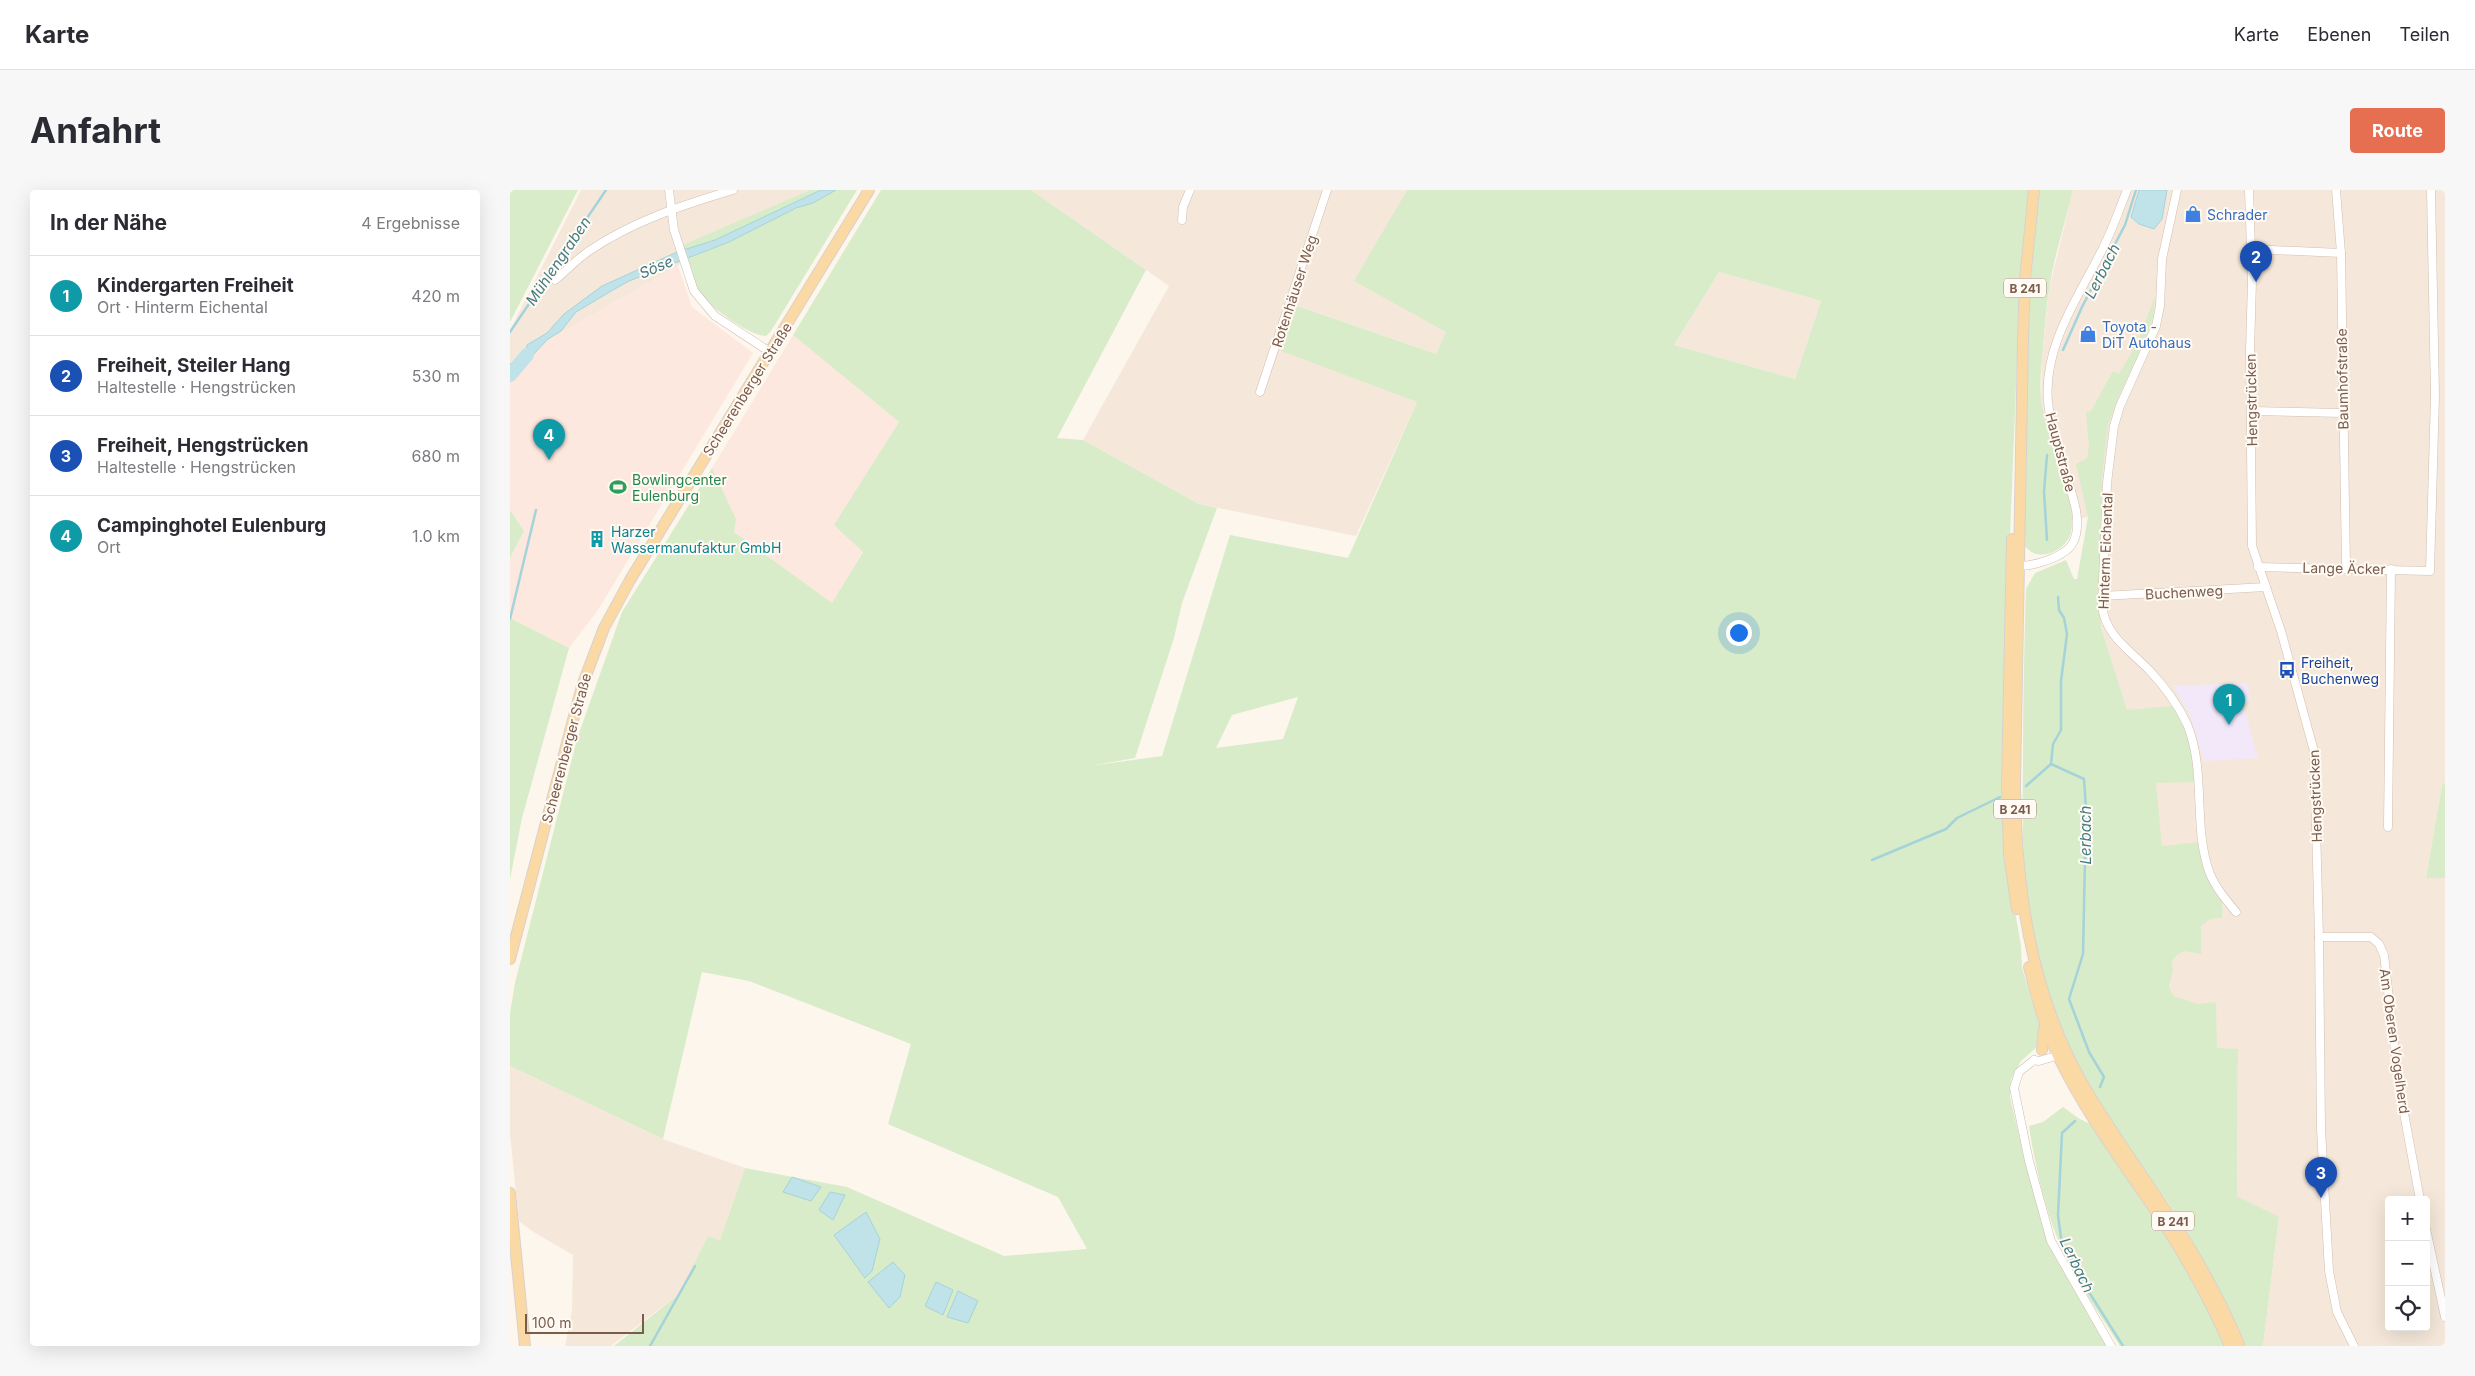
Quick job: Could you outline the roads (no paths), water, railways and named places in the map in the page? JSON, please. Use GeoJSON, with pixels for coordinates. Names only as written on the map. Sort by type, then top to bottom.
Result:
{"type":"FeatureCollection","features":[{"type":"Feature","properties":{"kind":"main road","name":"Scheerenberger Straße"},"geometry":{"type":"LineString","coordinates":[[510,959],[580,694],[604,628],[630,580],[767,350],[869,190]]}},
{"type":"Feature","properties":{"kind":"main road","name":"B 241"},"geometry":{"type":"LineString","coordinates":[[2034,190],[2025,280],[2021,386],[2015,444],[2015,785],[2019,880],[2032,955],[2060,1049],[2095,1123],[2165,1224],[2194,1272],[2230,1346]]}},
{"type":"Feature","properties":{"kind":"main road","name":"B 241"},"geometry":{"type":"LineString","coordinates":[[2016,563],[2007,784],[2009,854],[2026,958],[2044,1020],[2097,1109],[2197,1259],[2240,1346]]}},
{"type":"Feature","properties":{"kind":"main road"},"geometry":{"type":"LineString","coordinates":[[2042,1050],[2045,1037],[2044,1020]]}},
{"type":"Feature","properties":{"kind":"main road"},"geometry":{"type":"LineString","coordinates":[[510,1193],[525,1346]]}},
{"type":"Feature","properties":{"kind":"street"},"geometry":{"type":"LineString","coordinates":[[669,190],[674,230],[694,291],[715,316],[767,350]]}},
{"type":"Feature","properties":{"kind":"street"},"geometry":{"type":"LineString","coordinates":[[554,280],[593,249],[629,228],[671,209],[733,190]]}},
{"type":"Feature","properties":{"kind":"street"},"geometry":{"type":"LineString","coordinates":[[1182,220],[1182,207],[1190,190]]}},
{"type":"Feature","properties":{"kind":"street","name":"Rotenhäuser Weg"},"geometry":{"type":"LineString","coordinates":[[1260,392],[1327,190]]}},
{"type":"Feature","properties":{"kind":"street","name":"Hauptstraße"},"geometry":{"type":"LineString","coordinates":[[2016,563],[2029,566],[2058,558],[2067,551],[2075,539],[2077,525],[2074,499],[2050,412],[2048,388],[2051,362],[2066,318],[2107,239],[2128,190]]}},
{"type":"Feature","properties":{"kind":"street","name":"Hinterm Eichental"},"geometry":{"type":"LineString","coordinates":[[2177,190],[2162,259],[2160,306],[2156,326],[2120,406],[2114,426],[2107,484],[2102,596],[2103,615],[2111,633],[2156,678],[2175,703],[2187,725],[2197,758],[2203,840],[2208,865],[2217,887],[2236,912]]}},
{"type":"Feature","properties":{"kind":"street","name":"Hengstrücken"},"geometry":{"type":"LineString","coordinates":[[2249,190],[2252,281],[2252,546],[2292,668],[2314,751],[2320,937],[2321,1129],[2328,1271],[2337,1312],[2354,1346]]}},
{"type":"Feature","properties":{"kind":"street","name":"Baumhofstraße"},"geometry":{"type":"LineString","coordinates":[[2336,190],[2341,253],[2342,413],[2346,567]]}},
{"type":"Feature","properties":{"kind":"street","name":"Lange Äcker"},"geometry":{"type":"LineString","coordinates":[[2258,566],[2346,567],[2430,571],[2435,395],[2431,190]]}},
{"type":"Feature","properties":{"kind":"street"},"geometry":{"type":"LineString","coordinates":[[2250,249],[2341,253]]}},
{"type":"Feature","properties":{"kind":"street"},"geometry":{"type":"LineString","coordinates":[[2251,411],[2342,413]]}},
{"type":"Feature","properties":{"kind":"street"},"geometry":{"type":"LineString","coordinates":[[2388,827],[2390,569]]}},
{"type":"Feature","properties":{"kind":"street","name":"Buchenweg"},"geometry":{"type":"LineString","coordinates":[[2102,596],[2266,587]]}},
{"type":"Feature","properties":{"kind":"street","name":"Am Oberen Vogelherd"},"geometry":{"type":"LineString","coordinates":[[2320,937],[2371,937],[2379,944],[2384,955],[2399,1086],[2419,1196]]}},
{"type":"Feature","properties":{"kind":"street"},"geometry":{"type":"LineString","coordinates":[[2060,1049],[2042,1050],[2034,1060],[2019,1072],[2014,1088],[2040,1205],[2051,1241],[2111,1346]]}},
{"type":"Feature","properties":{"kind":"street"},"geometry":{"type":"LineString","coordinates":[[2034,1060],[2039,1061],[2060,1049]]}},
{"type":"Feature","properties":{"kind":"street"},"geometry":{"type":"LineString","coordinates":[[2429,1241],[2445,1318]]}},
{"type":"Feature","properties":{"kind":"water"},"geometry":{"type":"Polygon","coordinates":[[[821,190],[836,190],[813,203],[796,208],[729,242],[629,281],[576,312],[561,331],[548,339],[520,371],[510,364],[525,352],[527,345],[547,333],[564,314],[602,286],[677,252],[715,240],[821,190]]]}},
{"type":"Feature","properties":{"kind":"water"},"geometry":{"type":"Polygon","coordinates":[[[2139,190],[2167,190],[2162,219],[2154,229],[2139,224],[2131,217],[2139,190]]]}},
{"type":"Feature","properties":{"kind":"water"},"geometry":{"type":"Polygon","coordinates":[[[792,1177],[821,1187],[811,1201],[783,1192],[792,1177]]]}},
{"type":"Feature","properties":{"kind":"water"},"geometry":{"type":"Polygon","coordinates":[[[830,1192],[845,1195],[833,1220],[819,1210],[830,1192]]]}},
{"type":"Feature","properties":{"kind":"water"},"geometry":{"type":"Polygon","coordinates":[[[866,1212],[880,1239],[872,1271],[865,1278],[834,1235],[866,1212]]]}},
{"type":"Feature","properties":{"kind":"water"},"geometry":{"type":"Polygon","coordinates":[[[893,1262],[905,1275],[900,1297],[889,1308],[868,1282],[893,1262]]]}},
{"type":"Feature","properties":{"kind":"water"},"geometry":{"type":"Polygon","coordinates":[[[936,1282],[953,1290],[943,1315],[925,1306],[936,1282]]]}},
{"type":"Feature","properties":{"kind":"water"},"geometry":{"type":"Polygon","coordinates":[[[958,1291],[978,1301],[968,1323],[947,1317],[958,1291]]]}},
{"type":"Feature","properties":{"kind":"waterway","name":"Mühlengraben"},"geometry":{"type":"LineString","coordinates":[[510,332],[606,190]]}},
{"type":"Feature","properties":{"kind":"waterway","name":"Lerbach"},"geometry":{"type":"LineString","coordinates":[[2063,350],[2082,307],[2125,225],[2136,190]]}},
{"type":"Feature","properties":{"kind":"waterway","name":"Söse"},"geometry":{"type":"LineString","coordinates":[[510,375],[527,355]]}},
{"type":"Feature","properties":{"kind":"waterway","name":"Lerbach"},"geometry":{"type":"LineString","coordinates":[[2047,455],[2044,491],[2047,540]]}},
{"type":"Feature","properties":{"kind":"waterway","name":"Mühlengraben"},"geometry":{"type":"LineString","coordinates":[[510,619],[536,510]]}},
{"type":"Feature","properties":{"kind":"waterway","name":"Lerbach"},"geometry":{"type":"LineString","coordinates":[[2058,597],[2059,610],[2064,618],[2067,634],[2061,681],[2061,730],[2053,744],[2051,764],[2084,779],[2086,810],[2083,954],[2069,999],[2089,1052],[2104,1077],[2100,1087]]}},
{"type":"Feature","properties":{"kind":"waterway"},"geometry":{"type":"LineString","coordinates":[[2026,786],[2051,764]]}},
{"type":"Feature","properties":{"kind":"waterway"},"geometry":{"type":"LineString","coordinates":[[1872,860],[1946,829],[1957,818],[2000,797]]}},
{"type":"Feature","properties":{"kind":"waterway","name":"Lerbach"},"geometry":{"type":"LineString","coordinates":[[2075,1121],[2062,1133],[2058,1215],[2061,1238],[2087,1289],[2123,1346]]}},
{"type":"Feature","properties":{"kind":"waterway"},"geometry":{"type":"LineString","coordinates":[[650,1346],[695,1266]]}},
{"type":"Feature","properties":{"kind":"place","name":"Schrader"},"geometry":{"type":"Point","coordinates":[2193,214]}},
{"type":"Feature","properties":{"kind":"place","name":"Freiheit, Steiler Hang"},"geometry":{"type":"Point","coordinates":[2256,282]}},
{"type":"Feature","properties":{"kind":"place","name":"Toyota - DiT Autohaus"},"geometry":{"type":"Point","coordinates":[2088,334]}},
{"type":"Feature","properties":{"kind":"place","name":"Campinghotel Eulenburg"},"geometry":{"type":"Point","coordinates":[549,460]}},
{"type":"Feature","properties":{"kind":"place","name":"Bowlingcenter Eulenburg"},"geometry":{"type":"Point","coordinates":[618,487]}},
{"type":"Feature","properties":{"kind":"place","name":"Harzer Wassermanufaktur GmbH"},"geometry":{"type":"Point","coordinates":[597,539]}},
{"type":"Feature","properties":{"kind":"place","name":"Freiheit, Buchenweg"},"geometry":{"type":"Point","coordinates":[2287,670]}},
{"type":"Feature","properties":{"kind":"place","name":"Kindergarten Freiheit"},"geometry":{"type":"Point","coordinates":[2229,725]}},
{"type":"Feature","properties":{"kind":"place","name":"Freiheit, Hengstrücken"},"geometry":{"type":"Point","coordinates":[2321,1198]}}]}
